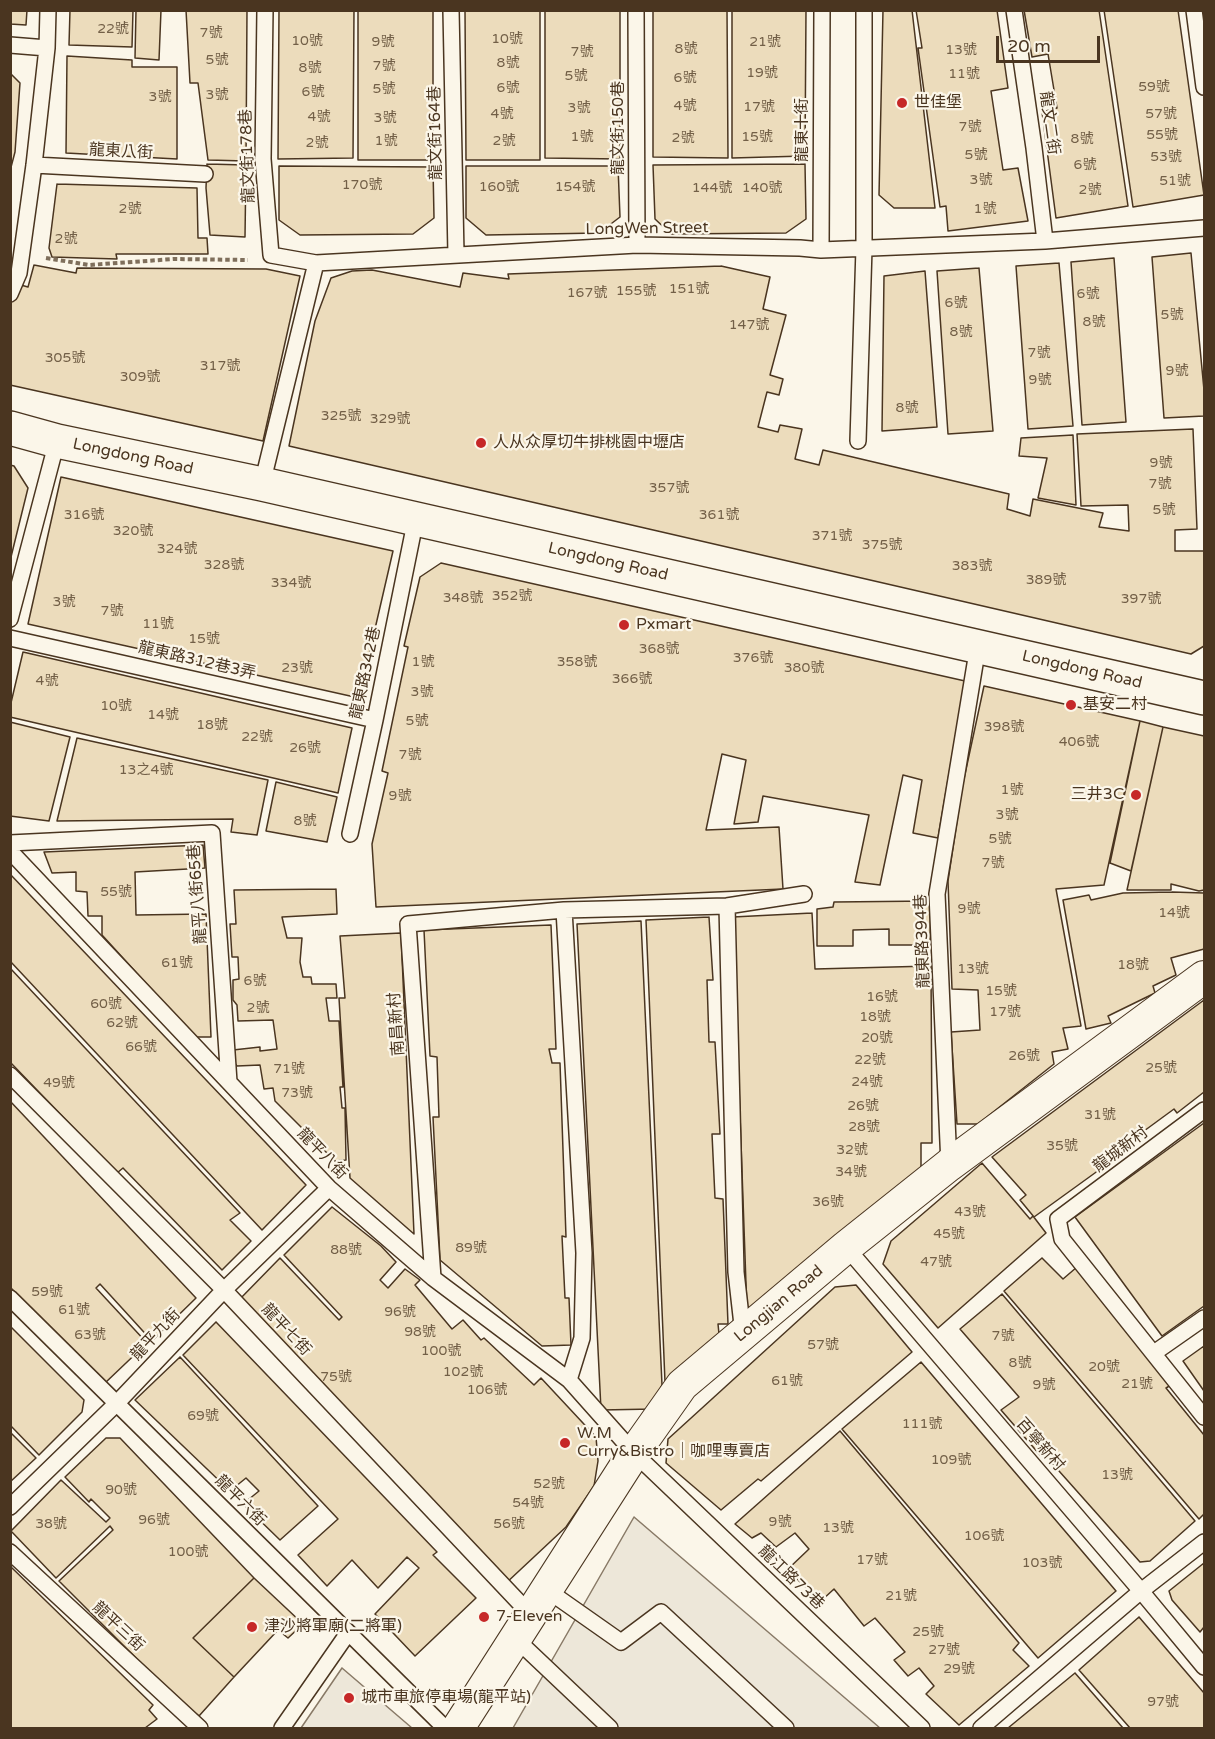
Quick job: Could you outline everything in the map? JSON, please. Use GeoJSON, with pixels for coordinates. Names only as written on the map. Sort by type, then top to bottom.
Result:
{"type":"FeatureCollection","features":[{"type":"Feature","properties":{"kind":"street","name":"Longdong Road"},"geometry":{"type":"LineString","coordinates":[[10,428],[57,441],[262,483],[1204,698]]}},
{"type":"Feature","properties":{"kind":"street","name":"Longjian Road"},"geometry":{"type":"LineString","coordinates":[[458,1728],[634,1454],[682,1385],[846,1247],[950,1165],[1204,977]]}},
{"type":"Feature","properties":{"kind":"lane"},"geometry":{"type":"LineString","coordinates":[[10,294],[19,273],[34,165],[47,48],[48,10]]}},
{"type":"Feature","properties":{"kind":"lane","name":"龍文街178巷"},"geometry":{"type":"LineString","coordinates":[[265,10],[263,159],[271,255]]}},
{"type":"Feature","properties":{"kind":"lane","name":"龍文街164巷"},"geometry":{"type":"LineString","coordinates":[[451,10],[456,255]]}},
{"type":"Feature","properties":{"kind":"lane","name":"龍文街150巷"},"geometry":{"type":"LineString","coordinates":[[636,10],[637,245]]}},
{"type":"Feature","properties":{"kind":"lane","name":"龍東十街"},"geometry":{"type":"LineString","coordinates":[[821,250],[822,10]]}},
{"type":"Feature","properties":{"kind":"lane"},"geometry":{"type":"LineString","coordinates":[[858,441],[864,248],[864,10]]}},
{"type":"Feature","properties":{"kind":"lane","name":"龍文二街"},"geometry":{"type":"LineString","coordinates":[[1014,10],[1035,148],[1045,241]]}},
{"type":"Feature","properties":{"kind":"lane"},"geometry":{"type":"LineString","coordinates":[[1194,10],[1204,87]]}},
{"type":"Feature","properties":{"kind":"lane"},"geometry":{"type":"LineString","coordinates":[[10,45],[47,48]]}},
{"type":"Feature","properties":{"kind":"lane","name":"龍東八街"},"geometry":{"type":"LineString","coordinates":[[34,165],[205,174]]}},
{"type":"Feature","properties":{"kind":"lane","name":"LongWen Street"},"geometry":{"type":"LineString","coordinates":[[316,263],[637,245],[821,250],[1045,241],[1204,228]]}},
{"type":"Feature","properties":{"kind":"lane"},"geometry":{"type":"LineString","coordinates":[[262,483],[316,263],[271,255]]}},
{"type":"Feature","properties":{"kind":"lane"},"geometry":{"type":"LineString","coordinates":[[10,619],[57,441]]}},
{"type":"Feature","properties":{"kind":"lane","name":"龍東路342巷"},"geometry":{"type":"LineString","coordinates":[[350,834],[416,518]]}},
{"type":"Feature","properties":{"kind":"lane","name":"龍東路312巷3弄"},"geometry":{"type":"LineString","coordinates":[[10,638],[375,720]]}},
{"type":"Feature","properties":{"kind":"lane","name":"龍東路394巷"},"geometry":{"type":"LineString","coordinates":[[950,1165],[938,894],[978,646]]}},
{"type":"Feature","properties":{"kind":"lane","name":"龍平八街65巷"},"geometry":{"type":"LineString","coordinates":[[10,843],[212,833],[229,1082]]}},
{"type":"Feature","properties":{"kind":"lane","name":"龍平八街"},"geometry":{"type":"LineString","coordinates":[[10,851],[329,1188],[433,1278],[569,1380],[634,1454]]}},
{"type":"Feature","properties":{"kind":"lane","name":"南昌新村"},"geometry":{"type":"LineString","coordinates":[[433,1278],[408,924],[564,910],[727,906],[804,894]]}},
{"type":"Feature","properties":{"kind":"lane"},"geometry":{"type":"LineString","coordinates":[[727,906],[736,1272],[743,1334]]}},
{"type":"Feature","properties":{"kind":"lane"},"geometry":{"type":"LineString","coordinates":[[564,910],[584,1253],[582,1338],[569,1380]]}},
{"type":"Feature","properties":{"kind":"lane","name":"龍平七街"},"geometry":{"type":"LineString","coordinates":[[10,1075],[224,1290],[531,1615]]}},
{"type":"Feature","properties":{"kind":"lane","name":"龍城新村"},"geometry":{"type":"LineString","coordinates":[[1154,1353],[1062,1239],[1058,1219],[1204,1110]]}},
{"type":"Feature","properties":{"kind":"lane","name":"龍平九街"},"geometry":{"type":"LineString","coordinates":[[10,1507],[116,1404],[224,1290],[329,1188]]}},
{"type":"Feature","properties":{"kind":"lane","name":"百寧新村"},"geometry":{"type":"LineString","coordinates":[[846,1247],[1141,1590],[1204,1667]]}},
{"type":"Feature","properties":{"kind":"lane","name":"龍平六街"},"geometry":{"type":"LineString","coordinates":[[10,1298],[445,1728]]}},
{"type":"Feature","properties":{"kind":"lane"},"geometry":{"type":"LineString","coordinates":[[1204,1318],[1154,1353],[1204,1417]]}},
{"type":"Feature","properties":{"kind":"lane","name":"龍江路73巷"},"geometry":{"type":"LineString","coordinates":[[634,1454],[922,1728]]}},
{"type":"Feature","properties":{"kind":"lane"},"geometry":{"type":"LineString","coordinates":[[981,1728],[1141,1590],[1204,1542]]}},
{"type":"Feature","properties":{"kind":"lane","name":"龍平三街"},"geometry":{"type":"LineString","coordinates":[[10,1552],[200,1728]]}},
{"type":"Feature","properties":{"kind":"lane"},"geometry":{"type":"LineString","coordinates":[[531,1615],[621,1642],[662,1612],[786,1728]]}},
{"type":"Feature","properties":{"kind":"lane"},"geometry":{"type":"LineString","coordinates":[[531,1615],[610,1728]]}},
{"type":"Feature","properties":{"kind":"lane"},"geometry":{"type":"LineString","coordinates":[[282,1728],[348,1633]]}},
{"type":"Feature","properties":{"kind":"path"},"geometry":{"type":"LineString","coordinates":[[21,254],[89,265],[174,259],[258,260],[271,255]]}},
{"type":"Feature","properties":{"kind":"shaded area"},"geometry":{"type":"Polygon","coordinates":[[[634,1517],[880,1728],[513,1728],[634,1517]]]}},
{"type":"Feature","properties":{"kind":"shaded area","name":"城市車旅停車場(龍平站)"},"geometry":{"type":"Polygon","coordinates":[[[342,1668],[412,1728],[301,1728],[342,1668]]]}},
{"type":"Feature","properties":{"kind":"building"},"geometry":{"type":"Polygon","coordinates":[[[10,10],[27,10],[26,25],[10,24],[10,10]]]}},
{"type":"Feature","properties":{"kind":"building"},"geometry":{"type":"Polygon","coordinates":[[[70,10],[133,10],[132,47],[69,45],[70,10]]]}},
{"type":"Feature","properties":{"kind":"building"},"geometry":{"type":"Polygon","coordinates":[[[136,10],[161,10],[159,60],[135,58],[136,10]]]}},
{"type":"Feature","properties":{"kind":"building"},"geometry":{"type":"Polygon","coordinates":[[[186,10],[247,10],[246,161],[208,160],[198,83],[190,83],[186,10]]]}},
{"type":"Feature","properties":{"kind":"building"},"geometry":{"type":"Polygon","coordinates":[[[279,10],[354,10],[353,158],[278,159],[279,10]]]}},
{"type":"Feature","properties":{"kind":"building"},"geometry":{"type":"Polygon","coordinates":[[[358,10],[433,10],[433,160],[358,160],[358,10]]]}},
{"type":"Feature","properties":{"kind":"building"},"geometry":{"type":"Polygon","coordinates":[[[465,10],[540,10],[540,160],[466,160],[465,10]]]}},
{"type":"Feature","properties":{"kind":"building"},"geometry":{"type":"Polygon","coordinates":[[[545,10],[620,10],[620,159],[545,158],[545,10]]]}},
{"type":"Feature","properties":{"kind":"building"},"geometry":{"type":"Polygon","coordinates":[[[653,10],[727,10],[728,158],[653,157],[653,10]]]}},
{"type":"Feature","properties":{"kind":"building"},"geometry":{"type":"Polygon","coordinates":[[[732,10],[806,10],[805,156],[732,158],[732,10]]]}},
{"type":"Feature","properties":{"kind":"building","name":"世佳堡"},"geometry":{"type":"Polygon","coordinates":[[[883,10],[912,10],[935,208],[894,208],[879,195],[883,10]]]}},
{"type":"Feature","properties":{"kind":"building"},"geometry":{"type":"Polygon","coordinates":[[[916,10],[997,10],[1008,88],[991,91],[1003,170],[1018,168],[1028,221],[948,231],[946,206],[940,207],[918,48],[922,48],[916,10]]]}},
{"type":"Feature","properties":{"kind":"building"},"geometry":{"type":"Polygon","coordinates":[[[1024,10],[1099,10],[1128,206],[1056,218],[1042,112],[1057,108],[1048,54],[1032,57],[1024,10]]]}},
{"type":"Feature","properties":{"kind":"building"},"geometry":{"type":"Polygon","coordinates":[[[1104,10],[1178,10],[1204,195],[1133,207],[1104,10]]]}},
{"type":"Feature","properties":{"kind":"building"},"geometry":{"type":"Polygon","coordinates":[[[67,56],[132,60],[132,67],[177,67],[177,159],[66,153],[67,56]]]}},
{"type":"Feature","properties":{"kind":"building"},"geometry":{"type":"Polygon","coordinates":[[[10,73],[20,83],[15,152],[10,171],[10,73]]]}},
{"type":"Feature","properties":{"kind":"building"},"geometry":{"type":"Polygon","coordinates":[[[207,164],[246,165],[245,237],[210,235],[206,188],[207,164]]]}},
{"type":"Feature","properties":{"kind":"building"},"geometry":{"type":"Polygon","coordinates":[[[805,164],[806,219],[786,233],[671,234],[655,219],[653,165],[805,164]]]}},
{"type":"Feature","properties":{"kind":"building"},"geometry":{"type":"Polygon","coordinates":[[[279,166],[433,167],[434,218],[413,234],[300,235],[279,220],[279,166]]]}},
{"type":"Feature","properties":{"kind":"building"},"geometry":{"type":"Polygon","coordinates":[[[466,166],[618,166],[620,217],[599,233],[486,235],[466,218],[466,166]]]}},
{"type":"Feature","properties":{"kind":"building"},"geometry":{"type":"Polygon","coordinates":[[[57,184],[197,188],[198,238],[207,238],[208,254],[116,254],[117,259],[52,257],[49,248],[57,184]]]}},
{"type":"Feature","properties":{"kind":"building"},"geometry":{"type":"Polygon","coordinates":[[[1191,253],[1204,390],[1204,416],[1164,418],[1152,257],[1191,253]]]}},
{"type":"Feature","properties":{"kind":"building"},"geometry":{"type":"Polygon","coordinates":[[[1114,258],[1126,422],[1082,425],[1071,262],[1114,258]]]}},
{"type":"Feature","properties":{"kind":"building"},"geometry":{"type":"Polygon","coordinates":[[[1059,263],[1073,426],[1028,429],[1016,266],[1059,263]]]}},
{"type":"Feature","properties":{"kind":"building"},"geometry":{"type":"Polygon","coordinates":[[[34,265],[76,273],[77,268],[266,269],[300,276],[263,441],[10,385],[10,282],[28,287],[34,265]]]}},
{"type":"Feature","properties":{"kind":"building"},"geometry":{"type":"Polygon","coordinates":[[[721,266],[770,277],[763,309],[786,315],[770,375],[783,379],[779,395],[767,392],[758,427],[778,432],[780,425],[802,429],[795,459],[819,465],[823,450],[1009,494],[1007,509],[1030,516],[1033,499],[1103,513],[1099,527],[1129,531],[1128,505],[1081,506],[1077,434],[1193,429],[1197,529],[1175,530],[1175,551],[1204,551],[1204,646],[1191,654],[289,446],[315,321],[331,278],[352,271],[372,270],[460,287],[463,273],[509,279],[508,274],[721,266]]]}},
{"type":"Feature","properties":{"kind":"building"},"geometry":{"type":"Polygon","coordinates":[[[979,268],[993,431],[948,434],[937,271],[979,268]]]}},
{"type":"Feature","properties":{"kind":"building"},"geometry":{"type":"Polygon","coordinates":[[[925,271],[937,427],[882,431],[884,276],[925,271]]]}},
{"type":"Feature","properties":{"kind":"building"},"geometry":{"type":"Polygon","coordinates":[[[1073,435],[1076,505],[1038,498],[1047,458],[1019,456],[1021,438],[1073,435]]]}},
{"type":"Feature","properties":{"kind":"building"},"geometry":{"type":"Polygon","coordinates":[[[10,465],[14,466],[28,488],[10,561],[10,465]]]}},
{"type":"Feature","properties":{"kind":"building"},"geometry":{"type":"Polygon","coordinates":[[[61,477],[393,551],[359,698],[28,624],[61,477]]]}},
{"type":"Feature","properties":{"kind":"building"},"geometry":{"type":"Polygon","coordinates":[[[441,563],[965,681],[938,838],[913,833],[922,780],[903,775],[880,885],[855,882],[869,815],[763,796],[758,822],[734,824],[746,760],[722,754],[706,830],[779,827],[783,889],[376,907],[372,844],[388,773],[382,771],[408,647],[404,646],[420,577],[441,563]]]}},
{"type":"Feature","properties":{"kind":"building"},"geometry":{"type":"Polygon","coordinates":[[[23,652],[352,728],[338,793],[10,717],[10,707],[23,652]]]}},
{"type":"Feature","properties":{"kind":"building"},"geometry":{"type":"Polygon","coordinates":[[[984,686],[1140,721],[1104,885],[1056,889],[1081,1026],[1063,1028],[1068,1049],[1052,1052],[1054,1064],[978,1124],[957,1124],[951,1032],[980,1030],[978,990],[952,989],[948,881],[962,788],[984,686]]]}},
{"type":"Feature","properties":{"kind":"building","name":"三井3C"},"geometry":{"type":"Polygon","coordinates":[[[1140,721],[1163,727],[1131,871],[1110,863],[1140,721]]]}},
{"type":"Feature","properties":{"kind":"building"},"geometry":{"type":"Polygon","coordinates":[[[10,722],[70,737],[49,821],[10,816],[10,722]]]}},
{"type":"Feature","properties":{"kind":"building"},"geometry":{"type":"Polygon","coordinates":[[[1163,727],[1204,736],[1204,890],[1199,891],[1171,884],[1171,890],[1127,890],[1163,727]]]}},
{"type":"Feature","properties":{"kind":"building"},"geometry":{"type":"Polygon","coordinates":[[[77,738],[268,780],[257,835],[231,832],[233,819],[57,821],[77,738]]]}},
{"type":"Feature","properties":{"kind":"building"},"geometry":{"type":"Polygon","coordinates":[[[276,782],[337,797],[327,842],[266,831],[276,782]]]}},
{"type":"Feature","properties":{"kind":"building"},"geometry":{"type":"Polygon","coordinates":[[[203,845],[205,868],[135,872],[136,915],[206,914],[211,1037],[195,1037],[102,935],[102,916],[88,916],[87,892],[76,891],[76,872],[52,873],[44,852],[203,845]]]}},
{"type":"Feature","properties":{"kind":"building"},"geometry":{"type":"Polygon","coordinates":[[[10,874],[306,1185],[262,1230],[10,961],[10,874]]]}},
{"type":"Feature","properties":{"kind":"building"},"geometry":{"type":"Polygon","coordinates":[[[336,889],[337,914],[282,917],[287,938],[302,938],[300,962],[303,977],[311,977],[312,984],[336,984],[337,998],[326,998],[329,1021],[339,1021],[343,1087],[340,1087],[342,1108],[345,1108],[346,1160],[335,1161],[275,1101],[273,1088],[264,1089],[260,1065],[237,1066],[233,1061],[233,1050],[260,1047],[260,1051],[277,1049],[273,1020],[238,1021],[237,1005],[233,1000],[233,980],[239,979],[238,957],[232,957],[230,924],[236,924],[234,890],[336,889]]]}},
{"type":"Feature","properties":{"kind":"building"},"geometry":{"type":"Polygon","coordinates":[[[1123,893],[1204,893],[1204,949],[1171,958],[1176,975],[1153,986],[1155,993],[1108,1016],[1111,1023],[1086,1029],[1063,900],[1089,895],[1091,900],[1123,893]]]}},
{"type":"Feature","properties":{"kind":"building"},"geometry":{"type":"Polygon","coordinates":[[[931,901],[930,945],[889,945],[889,929],[853,930],[853,946],[817,946],[817,909],[833,907],[834,902],[931,901]]]}},
{"type":"Feature","properties":{"kind":"building"},"geometry":{"type":"Polygon","coordinates":[[[812,913],[815,969],[931,966],[932,1143],[921,1143],[921,1173],[747,1312],[733,917],[812,913]]]}},
{"type":"Feature","properties":{"kind":"building"},"geometry":{"type":"Polygon","coordinates":[[[709,917],[713,980],[707,980],[709,1042],[715,1042],[720,1134],[712,1134],[715,1198],[723,1199],[728,1324],[718,1324],[719,1334],[665,1382],[646,920],[709,917]]]}},
{"type":"Feature","properties":{"kind":"building"},"geometry":{"type":"Polygon","coordinates":[[[641,921],[662,1385],[655,1400],[654,1409],[601,1410],[577,924],[641,921]]]}},
{"type":"Feature","properties":{"kind":"building"},"geometry":{"type":"Polygon","coordinates":[[[551,925],[556,1049],[549,1049],[552,1063],[560,1063],[566,1237],[562,1236],[565,1298],[569,1298],[571,1345],[542,1346],[440,1260],[433,1117],[439,1117],[437,1057],[430,1056],[424,930],[551,925]]]}},
{"type":"Feature","properties":{"kind":"building"},"geometry":{"type":"Polygon","coordinates":[[[401,933],[414,1234],[350,1178],[339,998],[345,998],[340,936],[401,933]]]}},
{"type":"Feature","properties":{"kind":"building"},"geometry":{"type":"Polygon","coordinates":[[[10,968],[240,1213],[230,1220],[251,1241],[222,1270],[123,1168],[117,1173],[10,1062],[10,968]]]}},
{"type":"Feature","properties":{"kind":"building"},"geometry":{"type":"Polygon","coordinates":[[[1204,1000],[1204,1092],[1177,1113],[1174,1109],[1114,1153],[1117,1157],[1034,1217],[1020,1200],[1026,1195],[992,1157],[1204,1000]]]}},
{"type":"Feature","properties":{"kind":"building"},"geometry":{"type":"Polygon","coordinates":[[[10,1101],[196,1298],[152,1341],[100,1284],[96,1288],[147,1343],[105,1383],[10,1287],[10,1101]]]}},
{"type":"Feature","properties":{"kind":"building"},"geometry":{"type":"Polygon","coordinates":[[[1204,1123],[1204,1306],[1162,1336],[1075,1217],[1204,1123]]]}},
{"type":"Feature","properties":{"kind":"building"},"geometry":{"type":"Polygon","coordinates":[[[982,1163],[1030,1219],[1033,1216],[1046,1233],[938,1328],[883,1264],[891,1241],[982,1163]]]}},
{"type":"Feature","properties":{"kind":"building"},"geometry":{"type":"Polygon","coordinates":[[[332,1207],[381,1246],[396,1262],[380,1280],[388,1288],[405,1269],[420,1280],[415,1285],[452,1329],[463,1320],[481,1340],[484,1338],[534,1385],[541,1378],[596,1437],[598,1461],[594,1486],[566,1527],[504,1585],[237,1302],[280,1258],[339,1320],[342,1317],[284,1255],[332,1207]]]}},
{"type":"Feature","properties":{"kind":"building"},"geometry":{"type":"Polygon","coordinates":[[[1042,1258],[1063,1279],[1077,1267],[1171,1385],[1166,1388],[1204,1435],[1204,1514],[1199,1519],[1004,1291],[1042,1258]]]}},
{"type":"Feature","properties":{"kind":"building"},"geometry":{"type":"Polygon","coordinates":[[[856,1285],[912,1352],[761,1481],[758,1479],[721,1510],[666,1463],[668,1439],[835,1287],[856,1285]]]}},
{"type":"Feature","properties":{"kind":"building"},"geometry":{"type":"Polygon","coordinates":[[[1002,1294],[1195,1521],[1150,1561],[1140,1562],[1043,1453],[1040,1455],[1001,1410],[1019,1397],[960,1329],[1002,1294]]]}},
{"type":"Feature","properties":{"kind":"building"},"geometry":{"type":"Polygon","coordinates":[[[216,1322],[437,1552],[433,1555],[476,1598],[415,1656],[375,1614],[419,1568],[407,1557],[378,1588],[352,1560],[327,1586],[298,1555],[338,1519],[183,1355],[216,1322]]]}},
{"type":"Feature","properties":{"kind":"building"},"geometry":{"type":"Polygon","coordinates":[[[10,1326],[84,1400],[82,1412],[39,1455],[10,1425],[10,1326]]]}},
{"type":"Feature","properties":{"kind":"building"},"geometry":{"type":"Polygon","coordinates":[[[1204,1346],[1204,1391],[1183,1361],[1204,1346]]]}},
{"type":"Feature","properties":{"kind":"building"},"geometry":{"type":"Polygon","coordinates":[[[180,1357],[318,1506],[280,1540],[243,1504],[259,1491],[246,1478],[230,1491],[135,1400],[180,1357]]]}},
{"type":"Feature","properties":{"kind":"building"},"geometry":{"type":"Polygon","coordinates":[[[921,1362],[1116,1591],[1038,1658],[842,1429],[921,1362]]]}},
{"type":"Feature","properties":{"kind":"building"},"geometry":{"type":"Polygon","coordinates":[[[840,1431],[1019,1643],[1013,1650],[1029,1666],[959,1725],[926,1694],[934,1686],[919,1668],[908,1676],[894,1660],[905,1652],[875,1618],[864,1626],[834,1589],[821,1601],[787,1570],[809,1549],[795,1533],[776,1547],[761,1533],[752,1538],[735,1524],[840,1431]]]}},
{"type":"Feature","properties":{"kind":"building"},"geometry":{"type":"Polygon","coordinates":[[[10,1432],[36,1458],[10,1482],[10,1432]]]}},
{"type":"Feature","properties":{"kind":"building"},"geometry":{"type":"Polygon","coordinates":[[[106,1438],[120,1438],[254,1578],[193,1638],[234,1677],[199,1716],[176,1698],[59,1581],[113,1530],[110,1526],[56,1578],[11,1531],[61,1480],[106,1522],[110,1518],[91,1499],[89,1502],[65,1477],[106,1438]]]}},
{"type":"Feature","properties":{"kind":"building"},"geometry":{"type":"Polygon","coordinates":[[[1204,1563],[1204,1627],[1200,1632],[1172,1600],[1169,1591],[1204,1563]]]}},
{"type":"Feature","properties":{"kind":"building"},"geometry":{"type":"Polygon","coordinates":[[[10,1566],[153,1705],[149,1710],[157,1719],[145,1728],[10,1728],[10,1566]]]}},
{"type":"Feature","properties":{"kind":"building","name":"津沙將軍廟(二將軍)"},"geometry":{"type":"Polygon","coordinates":[[[254,1578],[303,1624],[288,1638],[278,1630],[234,1677],[193,1638],[254,1578]]]}},
{"type":"Feature","properties":{"kind":"building"},"geometry":{"type":"Polygon","coordinates":[[[1139,1617],[1204,1693],[1204,1728],[1130,1728],[1079,1670],[1139,1617]]]}},
{"type":"Feature","properties":{"kind":"building"},"geometry":{"type":"Polygon","coordinates":[[[1075,1673],[1123,1728],[1008,1728],[1075,1673]]]}},
{"type":"Feature","properties":{"kind":"place","name":"世佳堡"},"geometry":{"type":"Point","coordinates":[902,103]}},
{"type":"Feature","properties":{"kind":"place","name":"人从众厚切牛排桃園中壢店"},"geometry":{"type":"Point","coordinates":[481,443]}},
{"type":"Feature","properties":{"kind":"place","name":"Pxmart"},"geometry":{"type":"Point","coordinates":[624,625]}},
{"type":"Feature","properties":{"kind":"place","name":"基安二村"},"geometry":{"type":"Point","coordinates":[1071,705]}},
{"type":"Feature","properties":{"kind":"place","name":"三井3C"},"geometry":{"type":"Point","coordinates":[1136,795]}},
{"type":"Feature","properties":{"kind":"place","name":"W.M Curry&Bistro｜咖哩專賣店"},"geometry":{"type":"Point","coordinates":[565,1443]}},
{"type":"Feature","properties":{"kind":"place","name":"7-Eleven"},"geometry":{"type":"Point","coordinates":[484,1617]}},
{"type":"Feature","properties":{"kind":"place","name":"津沙將軍廟(二將軍)"},"geometry":{"type":"Point","coordinates":[252,1627]}},
{"type":"Feature","properties":{"kind":"place","name":"城市車旅停車場(龍平站)"},"geometry":{"type":"Point","coordinates":[349,1698]}}]}
